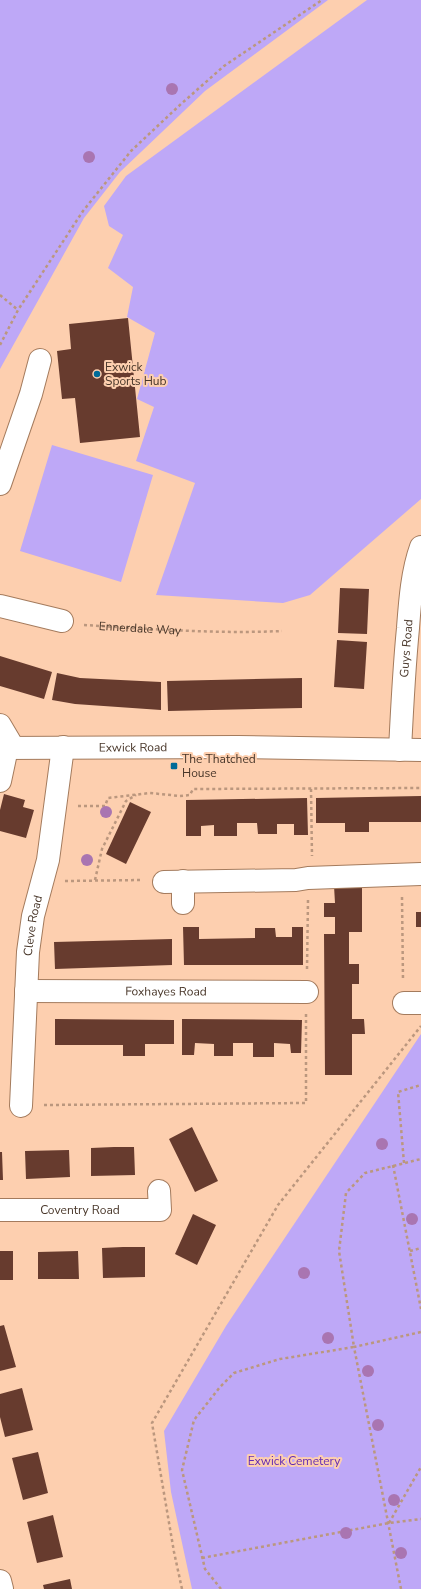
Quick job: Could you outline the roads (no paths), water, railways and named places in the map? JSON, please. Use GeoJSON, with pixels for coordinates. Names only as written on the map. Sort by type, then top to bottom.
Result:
{"type":"FeatureCollection","features":[{"type":"Feature","properties":{"kind":"street"},"geometry":{"type":"LineString","coordinates":[[0,484],[31,394],[40,360]]}},
{"type":"Feature","properties":{"kind":"street","name":"Guys Road"},"geometry":{"type":"LineString","coordinates":[[411,750],[403,680],[409,608],[416,565],[421,547]]}},
{"type":"Feature","properties":{"kind":"street"},"geometry":{"type":"LineString","coordinates":[[0,606],[62,621]]}},
{"type":"Feature","properties":{"kind":"street"},"geometry":{"type":"LineString","coordinates":[[0,725],[7,748],[0,781]]}},
{"type":"Feature","properties":{"kind":"street","name":"Cleve Road"},"geometry":{"type":"LineString","coordinates":[[21,1106],[30,932],[48,860],[63,747]]}},
{"type":"Feature","properties":{"kind":"street","name":"Exwick Road"},"geometry":{"type":"LineString","coordinates":[[7,748],[238,747],[411,750]]}},
{"type":"Feature","properties":{"kind":"street"},"geometry":{"type":"LineString","coordinates":[[183,903],[174,882],[296,880],[308,878],[411,875]]}},
{"type":"Feature","properties":{"kind":"street","name":"Foxhayes Road"},"geometry":{"type":"LineString","coordinates":[[26,991],[306,992]]}},
{"type":"Feature","properties":{"kind":"street","name":"Coventry Road"},"geometry":{"type":"LineString","coordinates":[[0,1210],[160,1208]]}},
{"type":"Feature","properties":{"kind":"street"},"geometry":{"type":"LineString","coordinates":[[0,1581],[2,1589]]}},
{"type":"Feature","properties":{"kind":"place","name":"Exwick Sports Hub"},"geometry":{"type":"Point","coordinates":[97,374]}},
{"type":"Feature","properties":{"kind":"place","name":"The Thatched House"},"geometry":{"type":"Point","coordinates":[174,766]}},
{"type":"Feature","properties":{"kind":"park label","name":"Exwick Cemetery"},"geometry":{"type":"Point","coordinates":[294,1461]}}]}
